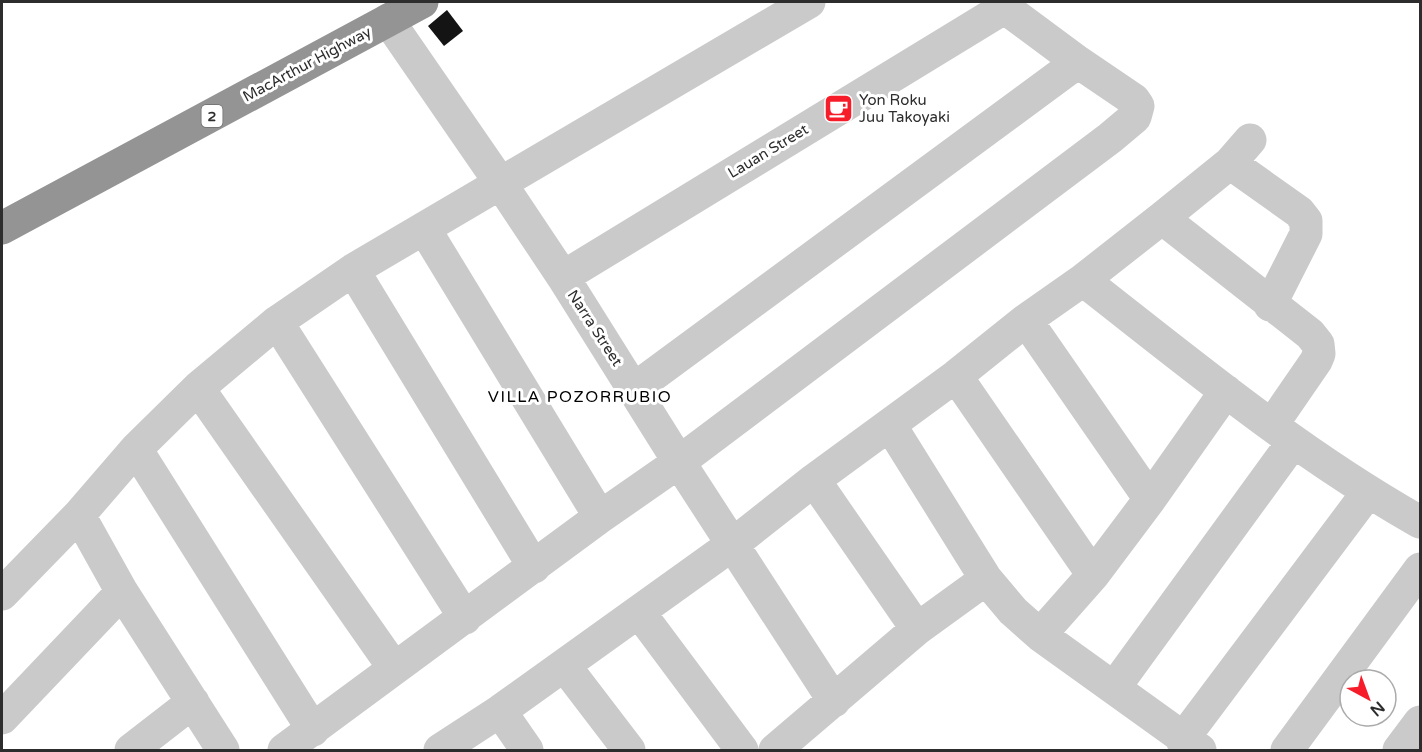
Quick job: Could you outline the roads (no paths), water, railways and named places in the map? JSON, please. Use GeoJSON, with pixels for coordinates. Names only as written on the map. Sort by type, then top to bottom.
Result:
{"type":"FeatureCollection","features":[{"type":"Feature","properties":{"kind":"highway","name":"MacArthur Highway"},"geometry":{"type":"LineString","coordinates":[[2,228],[422,2]]}},
{"type":"Feature","properties":{"kind":"street"},"geometry":{"type":"LineString","coordinates":[[2,594],[79,515],[136,449],[198,388],[277,322],[353,270],[809,2]]}},
{"type":"Feature","properties":{"kind":"street"},"geometry":{"type":"LineString","coordinates":[[284,750],[600,517],[679,462],[1135,117],[1138,106],[1134,100],[1000,4]]}},
{"type":"Feature","properties":{"kind":"street","name":"Lauan Street"},"geometry":{"type":"LineString","coordinates":[[563,277],[1000,4]]}},
{"type":"Feature","properties":{"kind":"street","name":"Narra Street"},"geometry":{"type":"LineString","coordinates":[[388,20],[563,277],[679,462],[834,701]]}},
{"type":"Feature","properties":{"kind":"street"},"geometry":{"type":"LineString","coordinates":[[634,389],[1078,62]]}},
{"type":"Feature","properties":{"kind":"street"},"geometry":{"type":"LineString","coordinates":[[441,750],[500,711],[733,544],[814,480],[956,376],[1026,320],[1083,280],[1162,218],[1240,152],[1306,221],[1306,234],[1270,304]]}},
{"type":"Feature","properties":{"kind":"street"},"geometry":{"type":"LineString","coordinates":[[1114,688],[1282,434],[1316,361],[1319,348],[1314,339],[1298,324],[1162,218]]}},
{"type":"Feature","properties":{"kind":"street"},"geometry":{"type":"LineString","coordinates":[[424,228],[600,517]]}},
{"type":"Feature","properties":{"kind":"street"},"geometry":{"type":"LineString","coordinates":[[353,270],[534,567]]}},
{"type":"Feature","properties":{"kind":"street"},"geometry":{"type":"LineString","coordinates":[[1083,280],[1282,434],[1368,492],[1420,522]]}},
{"type":"Feature","properties":{"kind":"street"},"geometry":{"type":"LineString","coordinates":[[1026,320],[1150,499]]}},
{"type":"Feature","properties":{"kind":"street"},"geometry":{"type":"LineString","coordinates":[[277,322],[465,618]]}},
{"type":"Feature","properties":{"kind":"street"},"geometry":{"type":"LineString","coordinates":[[956,376],[1093,575]]}},
{"type":"Feature","properties":{"kind":"street"},"geometry":{"type":"LineString","coordinates":[[198,388],[394,668]]}},
{"type":"Feature","properties":{"kind":"street"},"geometry":{"type":"LineString","coordinates":[[1040,635],[1093,575],[1226,391]]}},
{"type":"Feature","properties":{"kind":"street"},"geometry":{"type":"LineString","coordinates":[[890,425],[986,579],[1013,611],[1040,635],[1191,745],[1368,492]]}},
{"type":"Feature","properties":{"kind":"street"},"geometry":{"type":"LineString","coordinates":[[136,449],[313,730]]}},
{"type":"Feature","properties":{"kind":"street"},"geometry":{"type":"LineString","coordinates":[[814,480],[917,629]]}},
{"type":"Feature","properties":{"kind":"street"},"geometry":{"type":"LineString","coordinates":[[79,515],[122,592],[223,750]]}},
{"type":"Feature","properties":{"kind":"street"},"geometry":{"type":"LineString","coordinates":[[1287,750],[1420,569]]}},
{"type":"Feature","properties":{"kind":"street"},"geometry":{"type":"LineString","coordinates":[[775,750],[917,629],[986,579]]}},
{"type":"Feature","properties":{"kind":"street"},"geometry":{"type":"LineString","coordinates":[[2,718],[122,592]]}},
{"type":"Feature","properties":{"kind":"street"},"geometry":{"type":"LineString","coordinates":[[639,612],[742,750]]}},
{"type":"Feature","properties":{"kind":"street"},"geometry":{"type":"LineString","coordinates":[[564,665],[629,750]]}},
{"type":"Feature","properties":{"kind":"street"},"geometry":{"type":"LineString","coordinates":[[131,750],[193,702]]}},
{"type":"Feature","properties":{"kind":"street"},"geometry":{"type":"LineString","coordinates":[[500,711],[527,750]]}},
{"type":"Feature","properties":{"kind":"street"},"geometry":{"type":"LineString","coordinates":[[1399,750],[1420,722]]}},
{"type":"Feature","properties":{"kind":"place","name":"Yon Roku Juu Takoyaki"},"geometry":{"type":"Point","coordinates":[838,109]}},
{"type":"Feature","properties":{"kind":"district","name":"VILLA POZORRUBIO"},"geometry":{"type":"Point","coordinates":[580,397]}}]}
